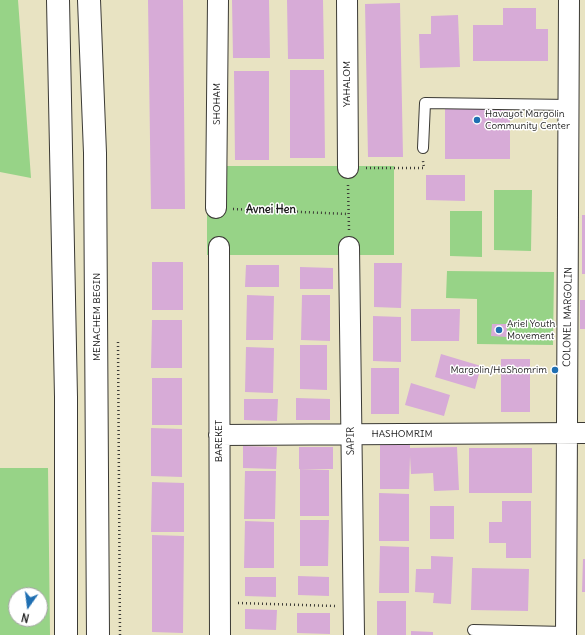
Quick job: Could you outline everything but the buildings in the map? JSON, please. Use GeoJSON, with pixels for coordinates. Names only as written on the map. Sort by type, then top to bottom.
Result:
{"type":"FeatureCollection","features":[{"type":"Feature","properties":{"kind":"main road"},"geometry":{"type":"LineString","coordinates":[[58,0],[66,397],[66,635]]}},
{"type":"Feature","properties":{"kind":"main road","name":"MENACHEM BEGIN"},"geometry":{"type":"LineString","coordinates":[[89,0],[95,153],[98,635]]}},
{"type":"Feature","properties":{"kind":"street","name":"SHOHAM"},"geometry":{"type":"LineString","coordinates":[[216,208],[218,0]]}},
{"type":"Feature","properties":{"kind":"street","name":"YAHALOM"},"geometry":{"type":"LineString","coordinates":[[347,0],[348,168]]}},
{"type":"Feature","properties":{"kind":"street","name":"COLONEL MARGOLIN"},"geometry":{"type":"LineString","coordinates":[[566,633],[576,433],[569,0]]}},
{"type":"Feature","properties":{"kind":"street","name":"SAPIR"},"geometry":{"type":"LineString","coordinates":[[349,247],[354,635]]}},
{"type":"Feature","properties":{"kind":"street","name":"BAREKET"},"geometry":{"type":"LineString","coordinates":[[219,248],[220,635]]}},
{"type":"Feature","properties":{"kind":"street","name":"HASHOMRIM"},"geometry":{"type":"LineString","coordinates":[[219,435],[576,433]]}},
{"type":"Feature","properties":{"kind":"lane"},"geometry":{"type":"LineString","coordinates":[[423,148],[425,103],[570,105]]}},
{"type":"Feature","properties":{"kind":"lane"},"geometry":{"type":"LineString","coordinates":[[473,630],[566,633]]}},
{"type":"Feature","properties":{"kind":"path"},"geometry":{"type":"LineString","coordinates":[[349,247],[348,168],[424,168],[423,148]]}},
{"type":"Feature","properties":{"kind":"path"},"geometry":{"type":"LineString","coordinates":[[216,208],[348,214]]}},
{"type":"Feature","properties":{"kind":"path"},"geometry":{"type":"LineString","coordinates":[[220,603],[354,606]]}},
{"type":"Feature","properties":{"kind":"green space"},"geometry":{"type":"Polygon","coordinates":[[[0,0],[18,0],[31,178],[0,172],[0,0]]]}},
{"type":"Feature","properties":{"kind":"green space"},"geometry":{"type":"Polygon","coordinates":[[[207,166],[394,166],[394,255],[207,255],[207,166]]]}},
{"type":"Feature","properties":{"kind":"green space"},"geometry":{"type":"Polygon","coordinates":[[[494,190],[532,190],[531,251],[494,250],[494,190]]]}},
{"type":"Feature","properties":{"kind":"green space"},"geometry":{"type":"Polygon","coordinates":[[[450,211],[482,211],[482,257],[450,256],[450,211]]]}},
{"type":"Feature","properties":{"kind":"green space"},"geometry":{"type":"Polygon","coordinates":[[[447,271],[554,272],[553,345],[477,344],[477,299],[446,298],[447,271]]]}},
{"type":"Feature","properties":{"kind":"green space"},"geometry":{"type":"Polygon","coordinates":[[[0,468],[48,468],[50,635],[0,635],[0,468]]]}},
{"type":"Feature","properties":{"kind":"place","name":"Havayot Margolin Community Center"},"geometry":{"type":"Point","coordinates":[477,120]}},
{"type":"Feature","properties":{"kind":"place","name":"Ariel Youth Movement"},"geometry":{"type":"Point","coordinates":[499,330]}},
{"type":"Feature","properties":{"kind":"place","name":"Margolin/HaShomrim"},"geometry":{"type":"Point","coordinates":[555,370]}},
{"type":"Feature","properties":{"kind":"district","name":"Avnei Hen"},"geometry":{"type":"Point","coordinates":[271,210]}}]}
